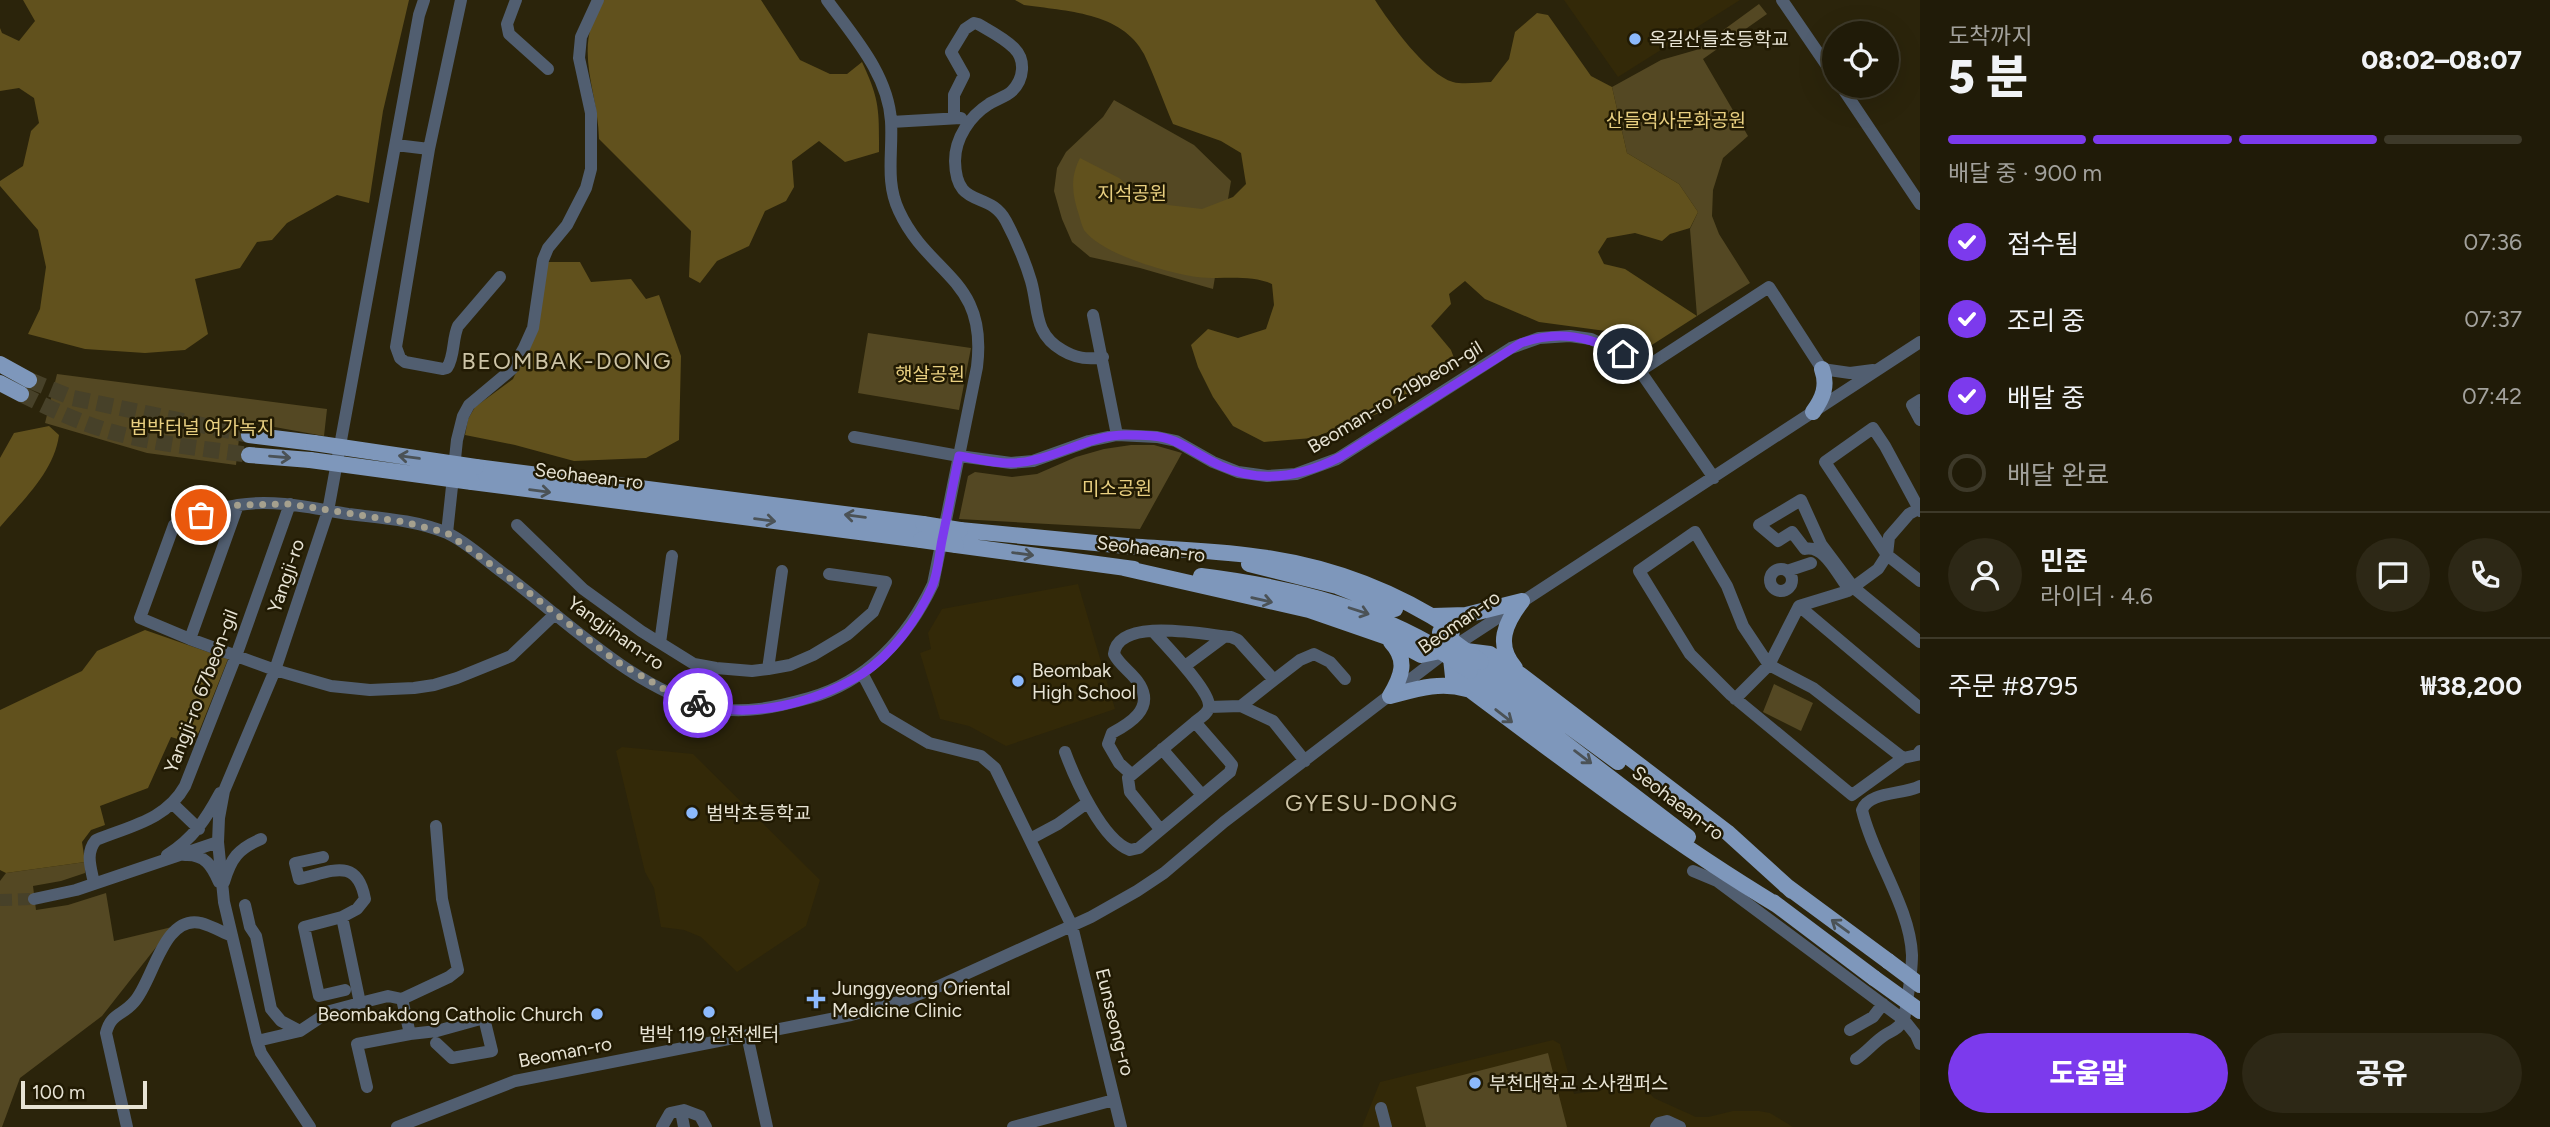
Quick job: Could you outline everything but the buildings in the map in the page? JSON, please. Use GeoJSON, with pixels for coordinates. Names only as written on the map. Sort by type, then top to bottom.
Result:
{"type":"FeatureCollection","features":[{"type":"Feature","properties":{"kind":"main road"},"geometry":{"type":"LineString","coordinates":[[0,364],[25,387],[0,383]]}},
{"type":"Feature","properties":{"kind":"main road"},"geometry":{"type":"LineString","coordinates":[[1813,412],[1824,394],[1825,380],[1822,369]]}},
{"type":"Feature","properties":{"kind":"main road","name":"Seohaean-ro"},"geometry":{"type":"LineString","coordinates":[[248,435],[314,443],[474,475]]}},
{"type":"Feature","properties":{"kind":"main road","name":"Seohaean-ro"},"geometry":{"type":"LineString","coordinates":[[249,454],[474,475],[922,532],[1124,568],[1241,581],[1309,595],[1435,638]]}},
{"type":"Feature","properties":{"kind":"main road","name":"Seohaean-ro"},"geometry":{"type":"LineString","coordinates":[[958,538],[1128,546],[1248,563],[1316,579],[1396,609],[1920,985]]}},
{"type":"Feature","properties":{"kind":"main road"},"geometry":{"type":"LineString","coordinates":[[1128,546],[1265,557],[1308,565],[1366,584],[1433,616],[1452,629],[1450,649],[1453,677],[1652,825],[1780,907]]}},
{"type":"Feature","properties":{"kind":"main road"},"geometry":{"type":"LineString","coordinates":[[1124,568],[1309,610],[1387,637],[1420,655],[1450,649],[1490,654],[1727,832],[1792,891]]}},
{"type":"Feature","properties":{"kind":"main road"},"geometry":{"type":"LineString","coordinates":[[1433,616],[1466,615],[1522,601]]}},
{"type":"Feature","properties":{"kind":"main road"},"geometry":{"type":"LineString","coordinates":[[1521,675],[1508,660],[1502,642],[1508,622],[1522,601]]}},
{"type":"Feature","properties":{"kind":"main road"},"geometry":{"type":"LineString","coordinates":[[1387,637],[1402,658],[1401,674],[1390,696]]}},
{"type":"Feature","properties":{"kind":"main road","name":"Seohaean-ro"},"geometry":{"type":"LineString","coordinates":[[1476,667],[1780,907],[1920,1011]]}},
{"type":"Feature","properties":{"kind":"main road"},"geometry":{"type":"LineString","coordinates":[[1390,696],[1441,685],[1469,689]]}},
{"type":"Feature","properties":{"kind":"street","name":"Yangji-ro"},"geometry":{"type":"LineString","coordinates":[[222,889],[218,842],[224,791],[275,670],[328,511],[419,15],[424,0]]}},
{"type":"Feature","properties":{"kind":"street"},"geometry":{"type":"LineString","coordinates":[[461,0],[429,149],[396,347],[400,358],[430,367],[447,368],[451,363],[454,335],[458,326],[500,277]]}},
{"type":"Feature","properties":{"kind":"street"},"geometry":{"type":"LineString","coordinates":[[516,0],[507,24],[509,34],[548,69]]}},
{"type":"Feature","properties":{"kind":"street"},"geometry":{"type":"LineString","coordinates":[[447,533],[457,440],[463,416],[469,405],[512,369],[524,348],[533,328],[543,260],[548,247],[567,225],[586,188],[591,169],[591,113],[579,58],[581,37],[597,0]]}},
{"type":"Feature","properties":{"kind":"street","name":"Yangjinam-ro"},"geometry":{"type":"LineString","coordinates":[[190,639],[140,618],[174,525],[182,520],[238,505],[290,504],[404,522],[447,533],[518,584],[616,661],[676,696],[711,708],[745,710],[777,706],[820,695],[862,673],[896,643],[920,611],[933,584],[977,367],[979,334],[970,305],[960,288],[920,243],[899,212],[890,179],[891,122],[888,102],[866,53],[827,0]]}},
{"type":"Feature","properties":{"kind":"street"},"geometry":{"type":"LineString","coordinates":[[1782,0],[1822,58]]}},
{"type":"Feature","properties":{"kind":"street"},"geometry":{"type":"LineString","coordinates":[[891,122],[959,118],[954,95],[964,75],[951,52],[965,29],[974,23],[1013,46],[1019,54],[1022,69],[1020,79],[1011,92],[989,104],[965,126],[956,151],[958,185],[968,194],[992,206],[1005,219],[1025,264],[1038,319],[1047,340],[1070,356],[1102,358]]}},
{"type":"Feature","properties":{"kind":"street"},"geometry":{"type":"LineString","coordinates":[[1849,98],[1920,204]]}},
{"type":"Feature","properties":{"kind":"street"},"geometry":{"type":"LineString","coordinates":[[396,145],[429,149]]}},
{"type":"Feature","properties":{"kind":"street"},"geometry":{"type":"LineString","coordinates":[[1640,371],[1769,286],[1822,369]]}},
{"type":"Feature","properties":{"kind":"street"},"geometry":{"type":"LineString","coordinates":[[1093,315],[1117,435]]}},
{"type":"Feature","properties":{"kind":"street","name":"Beoman-ro 219beon-gil"},"geometry":{"type":"LineString","coordinates":[[854,437],[997,462],[1025,462],[1089,441],[1117,435],[1167,438],[1221,466],[1248,474],[1296,474],[1340,457],[1502,353],[1531,340],[1560,335],[1591,339],[1623,354],[1640,371],[1714,478]]}},
{"type":"Feature","properties":{"kind":"street","name":"Beoman-ro"},"geometry":{"type":"LineString","coordinates":[[397,1127],[515,1081],[852,1015],[902,1000],[1072,926],[1123,900],[1164,873],[1224,822],[1450,649],[1920,342]]}},
{"type":"Feature","properties":{"kind":"street","name":"Beoman-ro"},"geometry":{"type":"LineString","coordinates":[[1822,369],[1850,373],[1881,368]]}},
{"type":"Feature","properties":{"kind":"street"},"geometry":{"type":"LineString","coordinates":[[1920,400],[1912,405],[1920,420]]}},
{"type":"Feature","properties":{"kind":"street"},"geometry":{"type":"LineString","coordinates":[[1735,699],[1769,665],[1799,606],[1851,589],[1878,569],[1887,555],[1889,537],[1909,514],[1919,509],[1873,428],[1825,462],[1887,555],[1920,582]]}},
{"type":"Feature","properties":{"kind":"street"},"geometry":{"type":"LineString","coordinates":[[1851,589],[1821,544],[1801,500],[1759,525],[1777,541],[1792,532],[1805,549],[1821,551],[1846,585],[1851,589],[1920,642]]}},
{"type":"Feature","properties":{"kind":"street","name":"Yangji-ro 67beon-gil"},"geometry":{"type":"LineString","coordinates":[[94,883],[89,857],[90,847],[96,840],[163,813],[185,786],[236,656],[290,504]]}},
{"type":"Feature","properties":{"kind":"street"},"geometry":{"type":"LineString","coordinates":[[238,505],[190,639],[275,670],[350,690],[392,690],[433,685],[511,656],[555,614]]}},
{"type":"Feature","properties":{"kind":"street"},"geometry":{"type":"LineString","coordinates":[[517,525],[583,589],[694,664],[752,671],[790,665],[848,634],[873,612],[886,582],[829,574]]}},
{"type":"Feature","properties":{"kind":"street"},"geometry":{"type":"LineString","coordinates":[[1903,758],[1813,688],[1769,665],[1743,626],[1727,586],[1695,532],[1639,571],[1690,654],[1735,699],[1852,795],[1903,758],[1917,755],[1920,751]]}},
{"type":"Feature","properties":{"kind":"street"},"geometry":{"type":"LineString","coordinates":[[660,643],[672,556]]}},
{"type":"Feature","properties":{"kind":"street"},"geometry":{"type":"LineString","coordinates":[[1787,571],[1811,563]]}},
{"type":"Feature","properties":{"kind":"street"},"geometry":{"type":"LineString","coordinates":[[768,669],[782,572]]}},
{"type":"Feature","properties":{"kind":"street"},"geometry":{"type":"LineString","coordinates":[[1799,606],[1920,708]]}},
{"type":"Feature","properties":{"kind":"street"},"geometry":{"type":"LineString","coordinates":[[1131,774],[1119,763],[1108,744],[1112,733],[1131,723],[1141,707],[1142,688],[1117,660],[1115,648],[1128,635],[1135,631],[1153,631],[1238,640],[1274,680]]}},
{"type":"Feature","properties":{"kind":"street"},"geometry":{"type":"LineString","coordinates":[[1153,631],[1185,666],[1203,691],[1209,707]]}},
{"type":"Feature","properties":{"kind":"street"},"geometry":{"type":"LineString","coordinates":[[1185,666],[1224,637]]}},
{"type":"Feature","properties":{"kind":"street"},"geometry":{"type":"LineString","coordinates":[[1241,706],[1300,660],[1314,654],[1330,662],[1345,679]]}},
{"type":"Feature","properties":{"kind":"street"},"geometry":{"type":"LineString","coordinates":[[862,673],[885,716],[929,743],[981,756],[995,768],[1072,926]]}},
{"type":"Feature","properties":{"kind":"street"},"geometry":{"type":"LineString","coordinates":[[1160,829],[1130,793],[1127,786],[1131,774],[1195,722],[1209,707],[1241,706],[1273,721],[1304,761]]}},
{"type":"Feature","properties":{"kind":"street"},"geometry":{"type":"LineString","coordinates":[[1065,752],[1087,803],[1116,841],[1125,848],[1139,848],[1230,772],[1232,765],[1195,722]]}},
{"type":"Feature","properties":{"kind":"street"},"geometry":{"type":"LineString","coordinates":[[1162,749],[1202,795]]}},
{"type":"Feature","properties":{"kind":"street"},"geometry":{"type":"LineString","coordinates":[[147,866],[181,845],[199,829],[235,765]]}},
{"type":"Feature","properties":{"kind":"street"},"geometry":{"type":"LineString","coordinates":[[1856,1059],[1870,1050],[1884,1035],[1899,1028],[1904,1020],[1911,974],[1909,938],[1862,810],[1864,805],[1876,797],[1920,786]]}},
{"type":"Feature","properties":{"kind":"street"},"geometry":{"type":"LineString","coordinates":[[1030,839],[1058,824],[1087,803]]}},
{"type":"Feature","properties":{"kind":"street"},"geometry":{"type":"LineString","coordinates":[[173,804],[199,829]]}},
{"type":"Feature","properties":{"kind":"street"},"geometry":{"type":"LineString","coordinates":[[257,1041],[300,1031],[330,1011],[388,996],[402,999],[458,970],[442,899],[436,826]]}},
{"type":"Feature","properties":{"kind":"street"},"geometry":{"type":"LineString","coordinates":[[222,889],[232,861],[240,850],[261,839]]}},
{"type":"Feature","properties":{"kind":"street"},"geometry":{"type":"LineString","coordinates":[[34,899],[55,896],[218,842]]}},
{"type":"Feature","properties":{"kind":"street"},"geometry":{"type":"LineString","coordinates":[[181,855],[195,854],[205,859],[222,889],[261,1053],[310,1127]]}},
{"type":"Feature","properties":{"kind":"street"},"geometry":{"type":"LineString","coordinates":[[323,857],[295,863],[299,879],[344,869],[353,873],[362,883],[365,900],[357,909],[342,917],[304,927],[320,996],[345,990]]}},
{"type":"Feature","properties":{"kind":"street"},"geometry":{"type":"LineString","coordinates":[[1693,870],[1717,881],[1904,1020],[1920,1044]]}},
{"type":"Feature","properties":{"kind":"street"},"geometry":{"type":"LineString","coordinates":[[245,905],[250,927],[256,936],[271,1009],[281,1021],[300,1031]]}},
{"type":"Feature","properties":{"kind":"street"},"geometry":{"type":"LineString","coordinates":[[342,917],[360,1003]]}},
{"type":"Feature","properties":{"kind":"street"},"geometry":{"type":"LineString","coordinates":[[127,1127],[106,1033],[109,1021],[135,1002],[167,939],[184,925],[199,922],[232,936]]}},
{"type":"Feature","properties":{"kind":"street","name":"Eunseong-ro"},"geometry":{"type":"LineString","coordinates":[[1072,926],[1121,1127]]}},
{"type":"Feature","properties":{"kind":"street"},"geometry":{"type":"LineString","coordinates":[[402,999],[410,1034]]}},
{"type":"Feature","properties":{"kind":"street"},"geometry":{"type":"LineString","coordinates":[[1850,1030],[1873,1017],[1883,1004]]}},
{"type":"Feature","properties":{"kind":"street"},"geometry":{"type":"LineString","coordinates":[[367,1087],[356,1044],[437,1031],[484,1018],[492,1051],[452,1058],[436,1043]]}},
{"type":"Feature","properties":{"kind":"street"},"geometry":{"type":"LineString","coordinates":[[747,1035],[768,1127]]}},
{"type":"Feature","properties":{"kind":"street"},"geometry":{"type":"LineString","coordinates":[[1013,1127],[1114,1100]]}},
{"type":"Feature","properties":{"kind":"street"},"geometry":{"type":"LineString","coordinates":[[1381,1108],[1386,1127]]}},
{"type":"Feature","properties":{"kind":"street"},"geometry":{"type":"LineString","coordinates":[[681,1111],[684,1127]]}},
{"type":"Feature","properties":{"kind":"street"},"geometry":{"type":"LineString","coordinates":[[662,1127],[670,1113],[681,1111],[701,1116],[706,1127]]}},
{"type":"Feature","properties":{"kind":"street"},"geometry":{"type":"LineString","coordinates":[[1656,1127],[1667,1121],[1680,1127]]}},
{"type":"Feature","properties":{"kind":"shaded area","name":"옥길산들초등학교"},"geometry":{"type":"Polygon","coordinates":[[[1564,0],[1740,0],[1618,77],[1564,0]]]}},
{"type":"Feature","properties":{"kind":"shaded area","name":"Beombak High School"},"geometry":{"type":"Polygon","coordinates":[[[1078,584],[1115,709],[1006,746],[969,726],[940,719],[920,653],[931,649],[928,633],[942,609],[1078,584]]]}},
{"type":"Feature","properties":{"kind":"shaded area","name":"범박초등학교"},"geometry":{"type":"Polygon","coordinates":[[[622,747],[693,754],[820,880],[806,926],[737,972],[701,937],[684,930],[661,927],[654,888],[645,872],[616,751],[622,747]]]}},
{"type":"Feature","properties":{"kind":"shaded area","name":"부천대학교 소사캠퍼스"},"geometry":{"type":"Polygon","coordinates":[[[1553,1040],[1560,1044],[1574,1094],[1641,1084],[1654,1098],[1696,1117],[1733,1111],[1759,1111],[1770,1113],[1793,1127],[1362,1127],[1380,1082],[1553,1040]]]}},
{"type":"Feature","properties":{"kind":"green space"},"geometry":{"type":"Polygon","coordinates":[[[23,0],[409,0],[383,111],[369,203],[337,195],[287,223],[272,240],[257,242],[240,268],[195,279],[208,334],[185,350],[145,353],[85,349],[28,334],[40,309],[46,267],[38,230],[0,186],[0,181],[23,166],[31,131],[39,123],[34,98],[19,88],[0,91],[0,28],[2,33],[19,41],[35,21],[23,0]]]}},
{"type":"Feature","properties":{"kind":"green space"},"geometry":{"type":"Polygon","coordinates":[[[604,0],[761,0],[800,60],[830,74],[847,74],[862,62],[877,106],[879,152],[845,162],[819,141],[792,161],[794,187],[786,201],[765,211],[749,246],[717,261],[700,283],[689,277],[691,231],[599,139],[588,51],[594,17],[604,0]]]}},
{"type":"Feature","properties":{"kind":"green space"},"geometry":{"type":"Polygon","coordinates":[[[1015,0],[1375,0],[1421,59],[1443,77],[1462,83],[1491,82],[1509,59],[1515,32],[1537,13],[1548,15],[1591,76],[1612,87],[1627,153],[1679,184],[1698,212],[1690,228],[1670,234],[1662,241],[1635,233],[1607,238],[1598,252],[1604,264],[1625,269],[1697,316],[1644,350],[1628,334],[1539,322],[1485,299],[1465,281],[1449,294],[1451,304],[1431,326],[1451,350],[1457,366],[1404,396],[1390,409],[1312,438],[1264,442],[1233,426],[1213,397],[1198,367],[1191,345],[1208,329],[1238,338],[1266,329],[1274,305],[1272,284],[1254,279],[1185,275],[1153,267],[1120,254],[1093,239],[1084,230],[1074,193],[1073,179],[1080,158],[1119,178],[1140,196],[1168,205],[1202,209],[1233,197],[1246,184],[1241,153],[1221,141],[1173,124],[1144,54],[1122,29],[1091,16],[1024,5],[1015,0]]]}},
{"type":"Feature","properties":{"kind":"green space","name":"산들역사문화공원"},"geometry":{"type":"Polygon","coordinates":[[[1759,4],[1767,14],[1703,59],[1748,136],[1723,158],[1713,190],[1712,216],[1719,234],[1750,283],[1697,316],[1690,229],[1698,212],[1679,184],[1627,153],[1612,87],[1661,60],[1696,50],[1759,4]]]}},
{"type":"Feature","properties":{"kind":"green space","name":"지석공원"},"geometry":{"type":"Polygon","coordinates":[[[1114,100],[1194,145],[1231,181],[1213,289],[1090,257],[1072,242],[1054,191],[1057,168],[1066,152],[1103,117],[1114,100]]]}},
{"type":"Feature","properties":{"kind":"green space"},"geometry":{"type":"Polygon","coordinates":[[[547,262],[580,262],[591,282],[631,279],[646,299],[659,295],[681,356],[679,440],[646,458],[574,461],[465,435],[468,419],[475,407],[513,379],[536,330],[547,262]]]}},
{"type":"Feature","properties":{"kind":"green space","name":"햇살공원"},"geometry":{"type":"Polygon","coordinates":[[[868,333],[971,348],[959,410],[858,393],[868,333]]]}},
{"type":"Feature","properties":{"kind":"green space","name":"범박터널 여가녹지"},"geometry":{"type":"Polygon","coordinates":[[[57,374],[327,409],[324,436],[241,421],[236,465],[147,453],[45,423],[57,374]]]}},
{"type":"Feature","properties":{"kind":"green space"},"geometry":{"type":"Polygon","coordinates":[[[49,426],[59,435],[51,461],[36,485],[0,527],[0,458],[14,433],[49,426]]]}},
{"type":"Feature","properties":{"kind":"green space","name":"미소공원"},"geometry":{"type":"Polygon","coordinates":[[[1131,445],[1154,445],[1182,453],[1140,529],[959,519],[968,476],[975,472],[1012,477],[1037,474],[1076,457],[1131,445]]]}},
{"type":"Feature","properties":{"kind":"green space"},"geometry":{"type":"Polygon","coordinates":[[[145,630],[228,659],[194,744],[171,737],[148,788],[100,806],[105,825],[91,830],[82,842],[85,862],[6,873],[0,870],[0,710],[82,671],[97,651],[145,630]]]}},
{"type":"Feature","properties":{"kind":"green space"},"geometry":{"type":"Polygon","coordinates":[[[1774,684],[1813,703],[1801,731],[1763,712],[1774,684]]]}},
{"type":"Feature","properties":{"kind":"green space"},"geometry":{"type":"Polygon","coordinates":[[[85,862],[85,873],[33,886],[36,910],[68,905],[106,893],[114,941],[172,927],[102,1016],[20,1078],[0,1127],[0,881],[6,873],[85,862]]]}},
{"type":"Feature","properties":{"kind":"green space"},"geometry":{"type":"Polygon","coordinates":[[[1548,1053],[1567,1127],[1426,1127],[1416,1087],[1548,1053]]]}},
{"type":"Feature","properties":{"kind":"tunnel"},"geometry":{"type":"LineString","coordinates":[[29,380],[73,398],[249,435]]}},
{"type":"Feature","properties":{"kind":"tunnel"},"geometry":{"type":"LineString","coordinates":[[21,394],[73,418],[123,435],[249,455]]}},
{"type":"Feature","properties":{"kind":"tunnel"},"geometry":{"type":"LineString","coordinates":[[0,900],[34,899]]}},
{"type":"Feature","properties":{"kind":"way so far"},"geometry":{"type":"LineString","coordinates":[[201,515],[238,505],[290,504],[404,522],[447,533],[518,584],[616,661],[676,696],[698,703]]}},
{"type":"Feature","properties":{"kind":"place","name":"옥길산들초등학교"},"geometry":{"type":"Point","coordinates":[1635,39]}},
{"type":"Feature","properties":{"kind":"place","name":"Beombak High School"},"geometry":{"type":"Point","coordinates":[1018,681]}},
{"type":"Feature","properties":{"kind":"place","name":"범박초등학교"},"geometry":{"type":"Point","coordinates":[692,813]}},
{"type":"Feature","properties":{"kind":"place","name":"Junggyeong Oriental Medicine Clinic"},"geometry":{"type":"Point","coordinates":[816,999]}},
{"type":"Feature","properties":{"kind":"place","name":"범박 119 안전센터"},"geometry":{"type":"Point","coordinates":[709,1012]}},
{"type":"Feature","properties":{"kind":"place","name":"Beombakdong Catholic Church"},"geometry":{"type":"Point","coordinates":[597,1014]}},
{"type":"Feature","properties":{"kind":"place","name":"부천대학교 소사캠퍼스"},"geometry":{"type":"Point","coordinates":[1475,1083]}},
{"type":"Feature","properties":{"kind":"district","name":"BEOMBAK-DONG"},"geometry":{"type":"Point","coordinates":[567,361]}},
{"type":"Feature","properties":{"kind":"district","name":"GYESU-DONG"},"geometry":{"type":"Point","coordinates":[1372,803]}},
{"type":"Feature","properties":{"kind":"route"},"geometry":{"type":"LineString","coordinates":[[698,703],[711,708],[745,710],[777,706],[820,695],[862,673],[896,643],[920,611],[933,584],[959,456],[997,462],[1025,462],[1100,438],[1128,435],[1167,438],[1238,472],[1267,476],[1296,474],[1340,457],[1521,343],[1549,336],[1581,337],[1623,354]]}}]}
